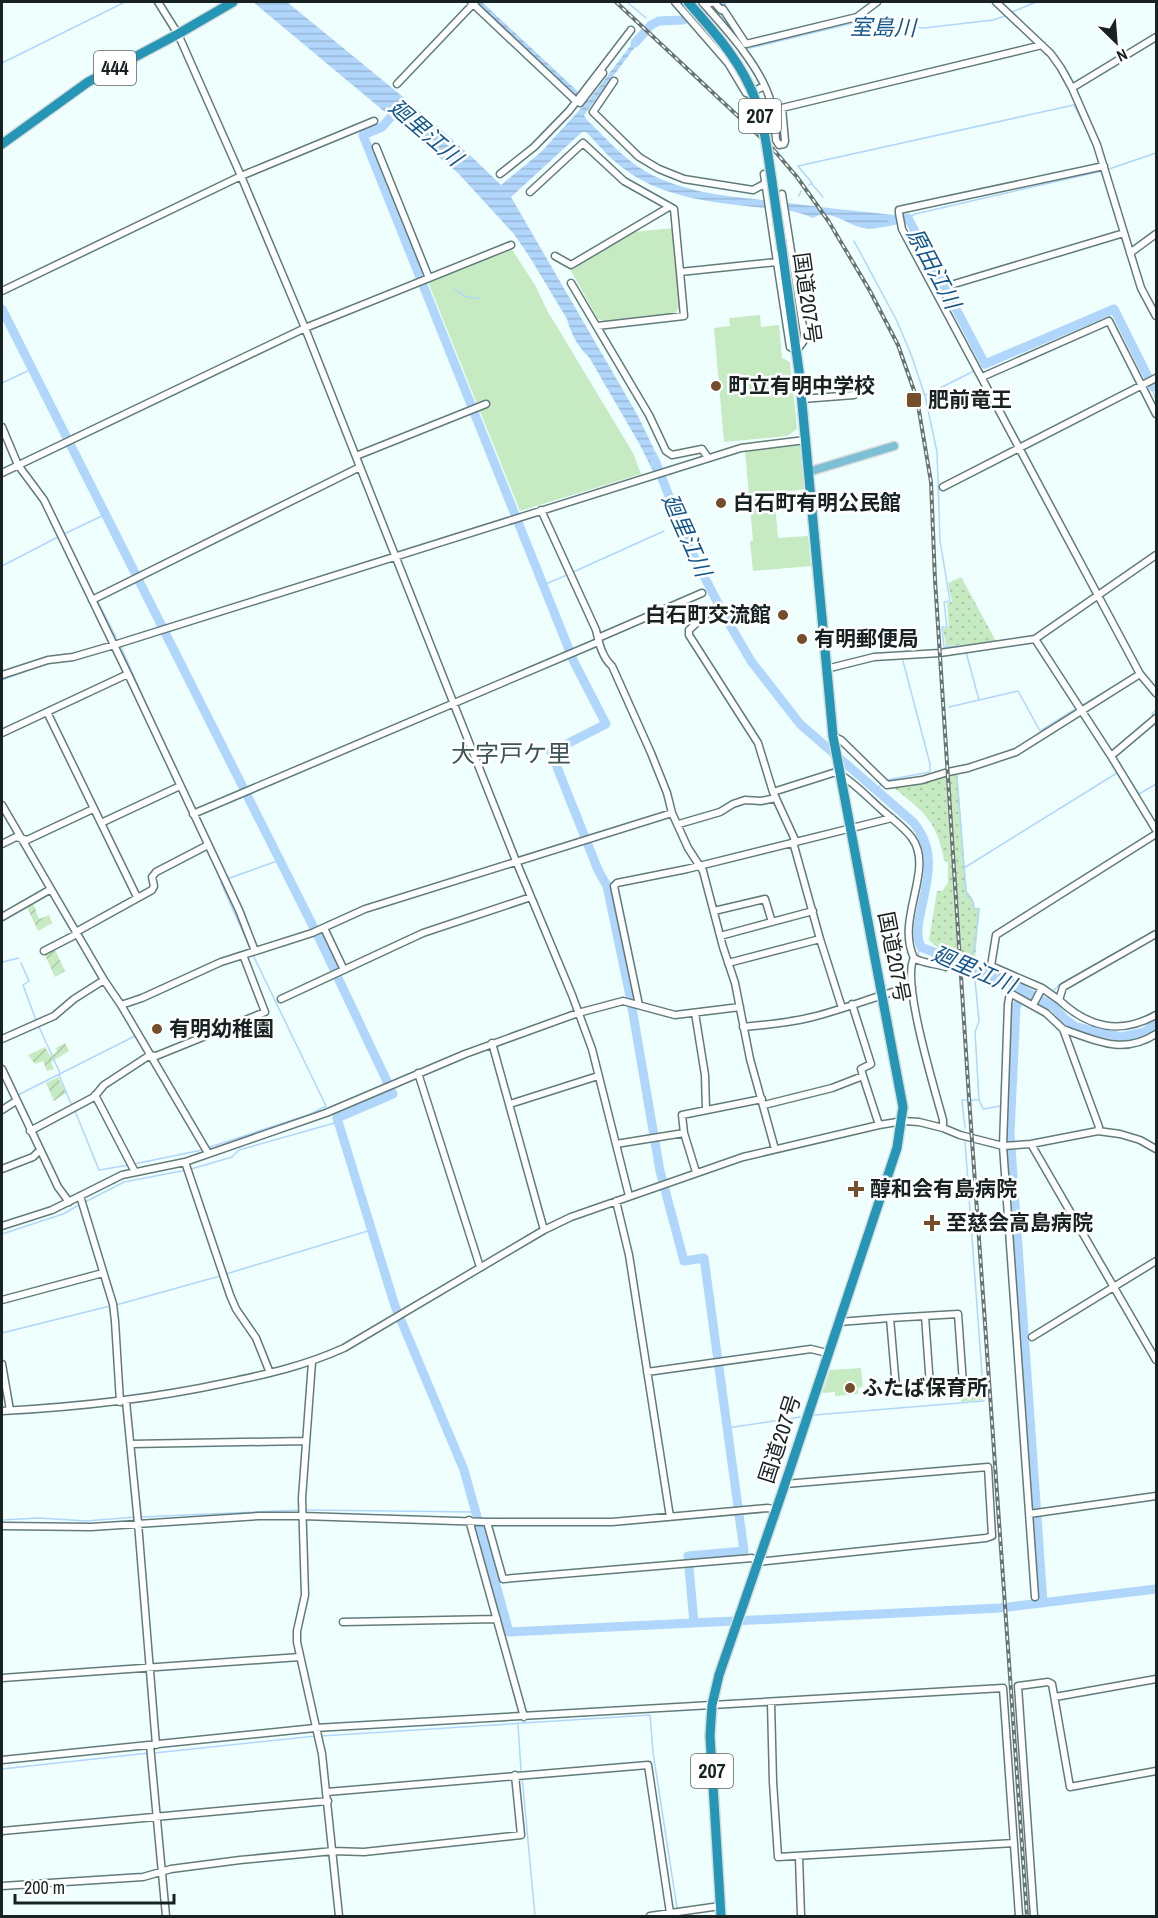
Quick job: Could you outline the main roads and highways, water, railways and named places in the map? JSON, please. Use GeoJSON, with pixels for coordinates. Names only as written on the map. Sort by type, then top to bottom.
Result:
{"type":"FeatureCollection","features":[{"type":"Feature","properties":{"kind":"highway","name":"444"},"geometry":{"type":"LineString","coordinates":[[2,144],[88,82],[233,2]]}},
{"type":"Feature","properties":{"kind":"highway","name":"国道207号"},"geometry":{"type":"LineString","coordinates":[[688,2],[736,62],[751,88],[765,138],[797,350],[833,736],[903,1107],[903,1121],[897,1148],[719,1675],[712,1705],[710,1736],[721,1917]]}},
{"type":"Feature","properties":{"kind":"main road"},"geometry":{"type":"LineString","coordinates":[[808,472],[894,446]]}},
{"type":"Feature","properties":{"kind":"water"},"geometry":{"type":"Polygon","coordinates":[[[253,2],[287,2],[408,101],[501,185],[541,152],[584,105],[474,2],[482,2],[588,101],[641,32],[644,35],[584,115],[612,145],[633,163],[671,183],[704,192],[894,215],[898,224],[864,228],[832,216],[819,215],[813,218],[788,211],[713,202],[666,191],[623,168],[586,132],[582,132],[511,197],[638,416],[663,468],[653,471],[589,357],[575,340],[567,319],[514,234],[458,173],[253,2]]]}},
{"type":"Feature","properties":{"kind":"waterway"},"geometry":{"type":"LineString","coordinates":[[2,63],[125,2]]}},
{"type":"Feature","properties":{"kind":"waterway"},"geometry":{"type":"LineString","coordinates":[[627,2],[646,18]]}},
{"type":"Feature","properties":{"kind":"waterway","name":"室島川"},"geometry":{"type":"LineString","coordinates":[[635,43],[651,25],[659,21],[683,20],[722,2]]}},
{"type":"Feature","properties":{"kind":"waterway","name":"室島川"},"geometry":{"type":"LineString","coordinates":[[1012,12],[1036,2]]}},
{"type":"Feature","properties":{"kind":"waterway","name":"室島川"},"geometry":{"type":"LineString","coordinates":[[713,7],[746,49],[857,22],[924,28],[993,20],[1005,16]]}},
{"type":"Feature","properties":{"kind":"waterway"},"geometry":{"type":"LineString","coordinates":[[809,185],[812,183],[798,166],[1074,105],[1082,121]]}},
{"type":"Feature","properties":{"kind":"waterway"},"geometry":{"type":"LineString","coordinates":[[398,109],[382,127],[363,135],[574,662],[606,724],[551,752],[598,870],[607,886],[630,996],[660,1171],[684,1261],[704,1258],[744,1551],[688,1556],[694,1623]]}},
{"type":"Feature","properties":{"kind":"waterway"},"geometry":{"type":"LineString","coordinates":[[1106,170],[1156,153]]}},
{"type":"Feature","properties":{"kind":"waterway"},"geometry":{"type":"LineString","coordinates":[[908,218],[915,214],[1102,171]]}},
{"type":"Feature","properties":{"kind":"waterway"},"geometry":{"type":"LineString","coordinates":[[812,184],[823,197]]}},
{"type":"Feature","properties":{"kind":"waterway"},"geometry":{"type":"LineString","coordinates":[[799,196],[801,191]]}},
{"type":"Feature","properties":{"kind":"waterway","name":"原田江川"},"geometry":{"type":"LineString","coordinates":[[892,220],[908,218],[985,364],[1114,309],[1153,387],[1156,385]]}},
{"type":"Feature","properties":{"kind":"waterway"},"geometry":{"type":"LineString","coordinates":[[854,241],[896,319],[925,396],[937,452],[940,541],[950,601],[944,602],[947,627],[942,627],[944,647],[964,647]]}},
{"type":"Feature","properties":{"kind":"waterway"},"geometry":{"type":"LineString","coordinates":[[455,289],[460,294],[478,298]]}},
{"type":"Feature","properties":{"kind":"waterway"},"geometry":{"type":"LineString","coordinates":[[2,309],[321,942],[393,1094],[337,1118],[395,1306],[464,1470],[509,1632],[1000,1608],[1156,1589]]}},
{"type":"Feature","properties":{"kind":"waterway","name":"原田江川"},"geometry":{"type":"LineString","coordinates":[[980,367],[985,364]]}},
{"type":"Feature","properties":{"kind":"waterway"},"geometry":{"type":"LineString","coordinates":[[2,383],[32,369]]}},
{"type":"Feature","properties":{"kind":"waterway"},"geometry":{"type":"LineString","coordinates":[[926,395],[974,371]]}},
{"type":"Feature","properties":{"kind":"waterway"},"geometry":{"type":"LineString","coordinates":[[1153,387],[1156,400]]}},
{"type":"Feature","properties":{"kind":"waterway","name":"廻里江川"},"geometry":{"type":"LineString","coordinates":[[654,458],[689,547],[751,661],[800,724],[913,822],[921,833],[928,856],[927,879],[918,927],[921,947],[1016,986],[1054,1007],[1076,1027],[1121,1037],[1144,1032],[1156,1024]]}},
{"type":"Feature","properties":{"kind":"waterway"},"geometry":{"type":"LineString","coordinates":[[64,534],[106,514]]}},
{"type":"Feature","properties":{"kind":"waterway"},"geometry":{"type":"LineString","coordinates":[[673,527],[679,524]]}},
{"type":"Feature","properties":{"kind":"waterway"},"geometry":{"type":"LineString","coordinates":[[571,573],[664,531]]}},
{"type":"Feature","properties":{"kind":"waterway"},"geometry":{"type":"LineString","coordinates":[[2,566],[58,537]]}},
{"type":"Feature","properties":{"kind":"waterway"},"geometry":{"type":"LineString","coordinates":[[1071,552],[1093,593]]}},
{"type":"Feature","properties":{"kind":"waterway"},"geometry":{"type":"LineString","coordinates":[[543,585],[567,575]]}},
{"type":"Feature","properties":{"kind":"waterway"},"geometry":{"type":"LineString","coordinates":[[123,588],[139,580]]}},
{"type":"Feature","properties":{"kind":"waterway"},"geometry":{"type":"LineString","coordinates":[[97,600],[116,637]]}},
{"type":"Feature","properties":{"kind":"waterway"},"geometry":{"type":"LineString","coordinates":[[1098,602],[1135,672]]}},
{"type":"Feature","properties":{"kind":"waterway"},"geometry":{"type":"LineString","coordinates":[[121,647],[150,713]]}},
{"type":"Feature","properties":{"kind":"waterway"},"geometry":{"type":"LineString","coordinates":[[966,652],[979,700]]}},
{"type":"Feature","properties":{"kind":"waterway"},"geometry":{"type":"LineString","coordinates":[[887,780],[930,772],[930,764],[903,661]]}},
{"type":"Feature","properties":{"kind":"waterway"},"geometry":{"type":"LineString","coordinates":[[2,680],[26,671]]}},
{"type":"Feature","properties":{"kind":"waterway"},"geometry":{"type":"LineString","coordinates":[[1081,706],[1136,673]]}},
{"type":"Feature","properties":{"kind":"waterway"},"geometry":{"type":"LineString","coordinates":[[1150,690],[1156,699]]}},
{"type":"Feature","properties":{"kind":"waterway"},"geometry":{"type":"LineString","coordinates":[[949,707],[1018,691],[1040,731],[1077,708]]}},
{"type":"Feature","properties":{"kind":"waterway"},"geometry":{"type":"LineString","coordinates":[[1154,716],[1152,714],[1156,710]]}},
{"type":"Feature","properties":{"kind":"waterway"},"geometry":{"type":"LineString","coordinates":[[1121,771],[1123,770],[1139,794],[1156,784]]}},
{"type":"Feature","properties":{"kind":"waterway"},"geometry":{"type":"LineString","coordinates":[[971,955],[974,951],[979,909],[974,908],[972,900],[966,893],[964,868],[1117,773]]}},
{"type":"Feature","properties":{"kind":"waterway"},"geometry":{"type":"LineString","coordinates":[[957,776],[964,868]]}},
{"type":"Feature","properties":{"kind":"waterway"},"geometry":{"type":"LineString","coordinates":[[875,790],[883,783]]}},
{"type":"Feature","properties":{"kind":"waterway"},"geometry":{"type":"LineString","coordinates":[[227,878],[280,860]]}},
{"type":"Feature","properties":{"kind":"waterway"},"geometry":{"type":"LineString","coordinates":[[221,883],[250,948]]}},
{"type":"Feature","properties":{"kind":"waterway"},"geometry":{"type":"LineString","coordinates":[[1054,990],[1156,930]]}},
{"type":"Feature","properties":{"kind":"waterway"},"geometry":{"type":"LineString","coordinates":[[917,956],[921,947]]}},
{"type":"Feature","properties":{"kind":"waterway"},"geometry":{"type":"LineString","coordinates":[[210,1147],[311,1114],[326,1106],[253,955]]}},
{"type":"Feature","properties":{"kind":"waterway"},"geometry":{"type":"LineString","coordinates":[[2,962],[19,958]]}},
{"type":"Feature","properties":{"kind":"waterway"},"geometry":{"type":"LineString","coordinates":[[21,963],[29,981],[23,985],[36,1020]]}},
{"type":"Feature","properties":{"kind":"waterway"},"geometry":{"type":"LineString","coordinates":[[975,980],[979,1021],[975,1032],[979,1100],[983,1109],[1001,1106]]}},
{"type":"Feature","properties":{"kind":"waterway"},"geometry":{"type":"LineString","coordinates":[[1024,991],[1016,1007],[1010,1133],[1043,1603]]}},
{"type":"Feature","properties":{"kind":"waterway","name":"廻里江川"},"geometry":{"type":"LineString","coordinates":[[1046,1002],[1048,998]]}},
{"type":"Feature","properties":{"kind":"waterway"},"geometry":{"type":"LineString","coordinates":[[39,1027],[60,1073]]}},
{"type":"Feature","properties":{"kind":"waterway"},"geometry":{"type":"LineString","coordinates":[[18,1095],[135,1036]]}},
{"type":"Feature","properties":{"kind":"waterway"},"geometry":{"type":"LineString","coordinates":[[59,1075],[72,1106]]}},
{"type":"Feature","properties":{"kind":"waterway"},"geometry":{"type":"LineString","coordinates":[[2,1106],[12,1099]]}},
{"type":"Feature","properties":{"kind":"waterway"},"geometry":{"type":"LineString","coordinates":[[965,1128],[962,1100],[978,1100]]}},
{"type":"Feature","properties":{"kind":"waterway"},"geometry":{"type":"LineString","coordinates":[[75,1111],[99,1170],[129,1165]]}},
{"type":"Feature","properties":{"kind":"waterway"},"geometry":{"type":"LineString","coordinates":[[333,1115],[337,1118]]}},
{"type":"Feature","properties":{"kind":"waterway"},"geometry":{"type":"LineString","coordinates":[[191,1169],[232,1157],[239,1150],[338,1122]]}},
{"type":"Feature","properties":{"kind":"waterway"},"geometry":{"type":"LineString","coordinates":[[814,1415],[984,1401],[965,1142]]}},
{"type":"Feature","properties":{"kind":"waterway"},"geometry":{"type":"LineString","coordinates":[[134,1164],[202,1150]]}},
{"type":"Feature","properties":{"kind":"waterway"},"geometry":{"type":"LineString","coordinates":[[83,1203],[124,1182],[187,1170]]}},
{"type":"Feature","properties":{"kind":"waterway"},"geometry":{"type":"LineString","coordinates":[[2,1234],[63,1214],[79,1205]]}},
{"type":"Feature","properties":{"kind":"waterway"},"geometry":{"type":"LineString","coordinates":[[226,1274],[371,1230]]}},
{"type":"Feature","properties":{"kind":"waterway"},"geometry":{"type":"LineString","coordinates":[[116,1305],[220,1276]]}},
{"type":"Feature","properties":{"kind":"waterway"},"geometry":{"type":"LineString","coordinates":[[2,1333],[110,1306]]}},
{"type":"Feature","properties":{"kind":"waterway"},"geometry":{"type":"LineString","coordinates":[[727,1428],[800,1417]]}},
{"type":"Feature","properties":{"kind":"waterway"},"geometry":{"type":"LineString","coordinates":[[141,1517],[301,1510]]}},
{"type":"Feature","properties":{"kind":"waterway"},"geometry":{"type":"LineString","coordinates":[[306,1510],[475,1512]]}},
{"type":"Feature","properties":{"kind":"waterway"},"geometry":{"type":"LineString","coordinates":[[2,1520],[39,1518],[86,1521],[136,1517]]}},
{"type":"Feature","properties":{"kind":"waterway"},"geometry":{"type":"LineString","coordinates":[[321,1736],[650,1715],[653,1752],[677,1908]]}},
{"type":"Feature","properties":{"kind":"waterway"},"geometry":{"type":"LineString","coordinates":[[518,1724],[521,1771]]}},
{"type":"Feature","properties":{"kind":"waterway"},"geometry":{"type":"LineString","coordinates":[[154,1753],[316,1736]]}},
{"type":"Feature","properties":{"kind":"waterway"},"geometry":{"type":"LineString","coordinates":[[2,1769],[149,1753]]}},
{"type":"Feature","properties":{"kind":"waterway"},"geometry":{"type":"LineString","coordinates":[[522,1777],[535,1916]]}},
{"type":"Feature","properties":{"kind":"railway"},"geometry":{"type":"LineString","coordinates":[[616,2],[773,149],[797,177],[829,222],[870,291],[898,345],[917,399],[931,482],[935,580],[969,1098],[1027,1916]]}},
{"type":"Feature","properties":{"kind":"place","name":"町立有明中学校"},"geometry":{"type":"Point","coordinates":[716,386]}},
{"type":"Feature","properties":{"kind":"place","name":"肥前竜王"},"geometry":{"type":"Point","coordinates":[914,400]}},
{"type":"Feature","properties":{"kind":"place","name":"白石町有明公民館"},"geometry":{"type":"Point","coordinates":[721,503]}},
{"type":"Feature","properties":{"kind":"place","name":"白石町交流館"},"geometry":{"type":"Point","coordinates":[783,615]}},
{"type":"Feature","properties":{"kind":"place","name":"有明郵便局"},"geometry":{"type":"Point","coordinates":[802,639]}},
{"type":"Feature","properties":{"kind":"place","name":"有明幼稚園"},"geometry":{"type":"Point","coordinates":[157,1029]}},
{"type":"Feature","properties":{"kind":"place","name":"醇和会有島病院"},"geometry":{"type":"Point","coordinates":[856,1189]}},
{"type":"Feature","properties":{"kind":"place","name":"至慈会高島病院"},"geometry":{"type":"Point","coordinates":[932,1223]}},
{"type":"Feature","properties":{"kind":"place","name":"ふたば保育所"},"geometry":{"type":"Point","coordinates":[850,1388]}},
{"type":"Feature","properties":{"kind":"district","name":"大字戸ケ里"},"geometry":{"type":"Point","coordinates":[511,754]}}]}
